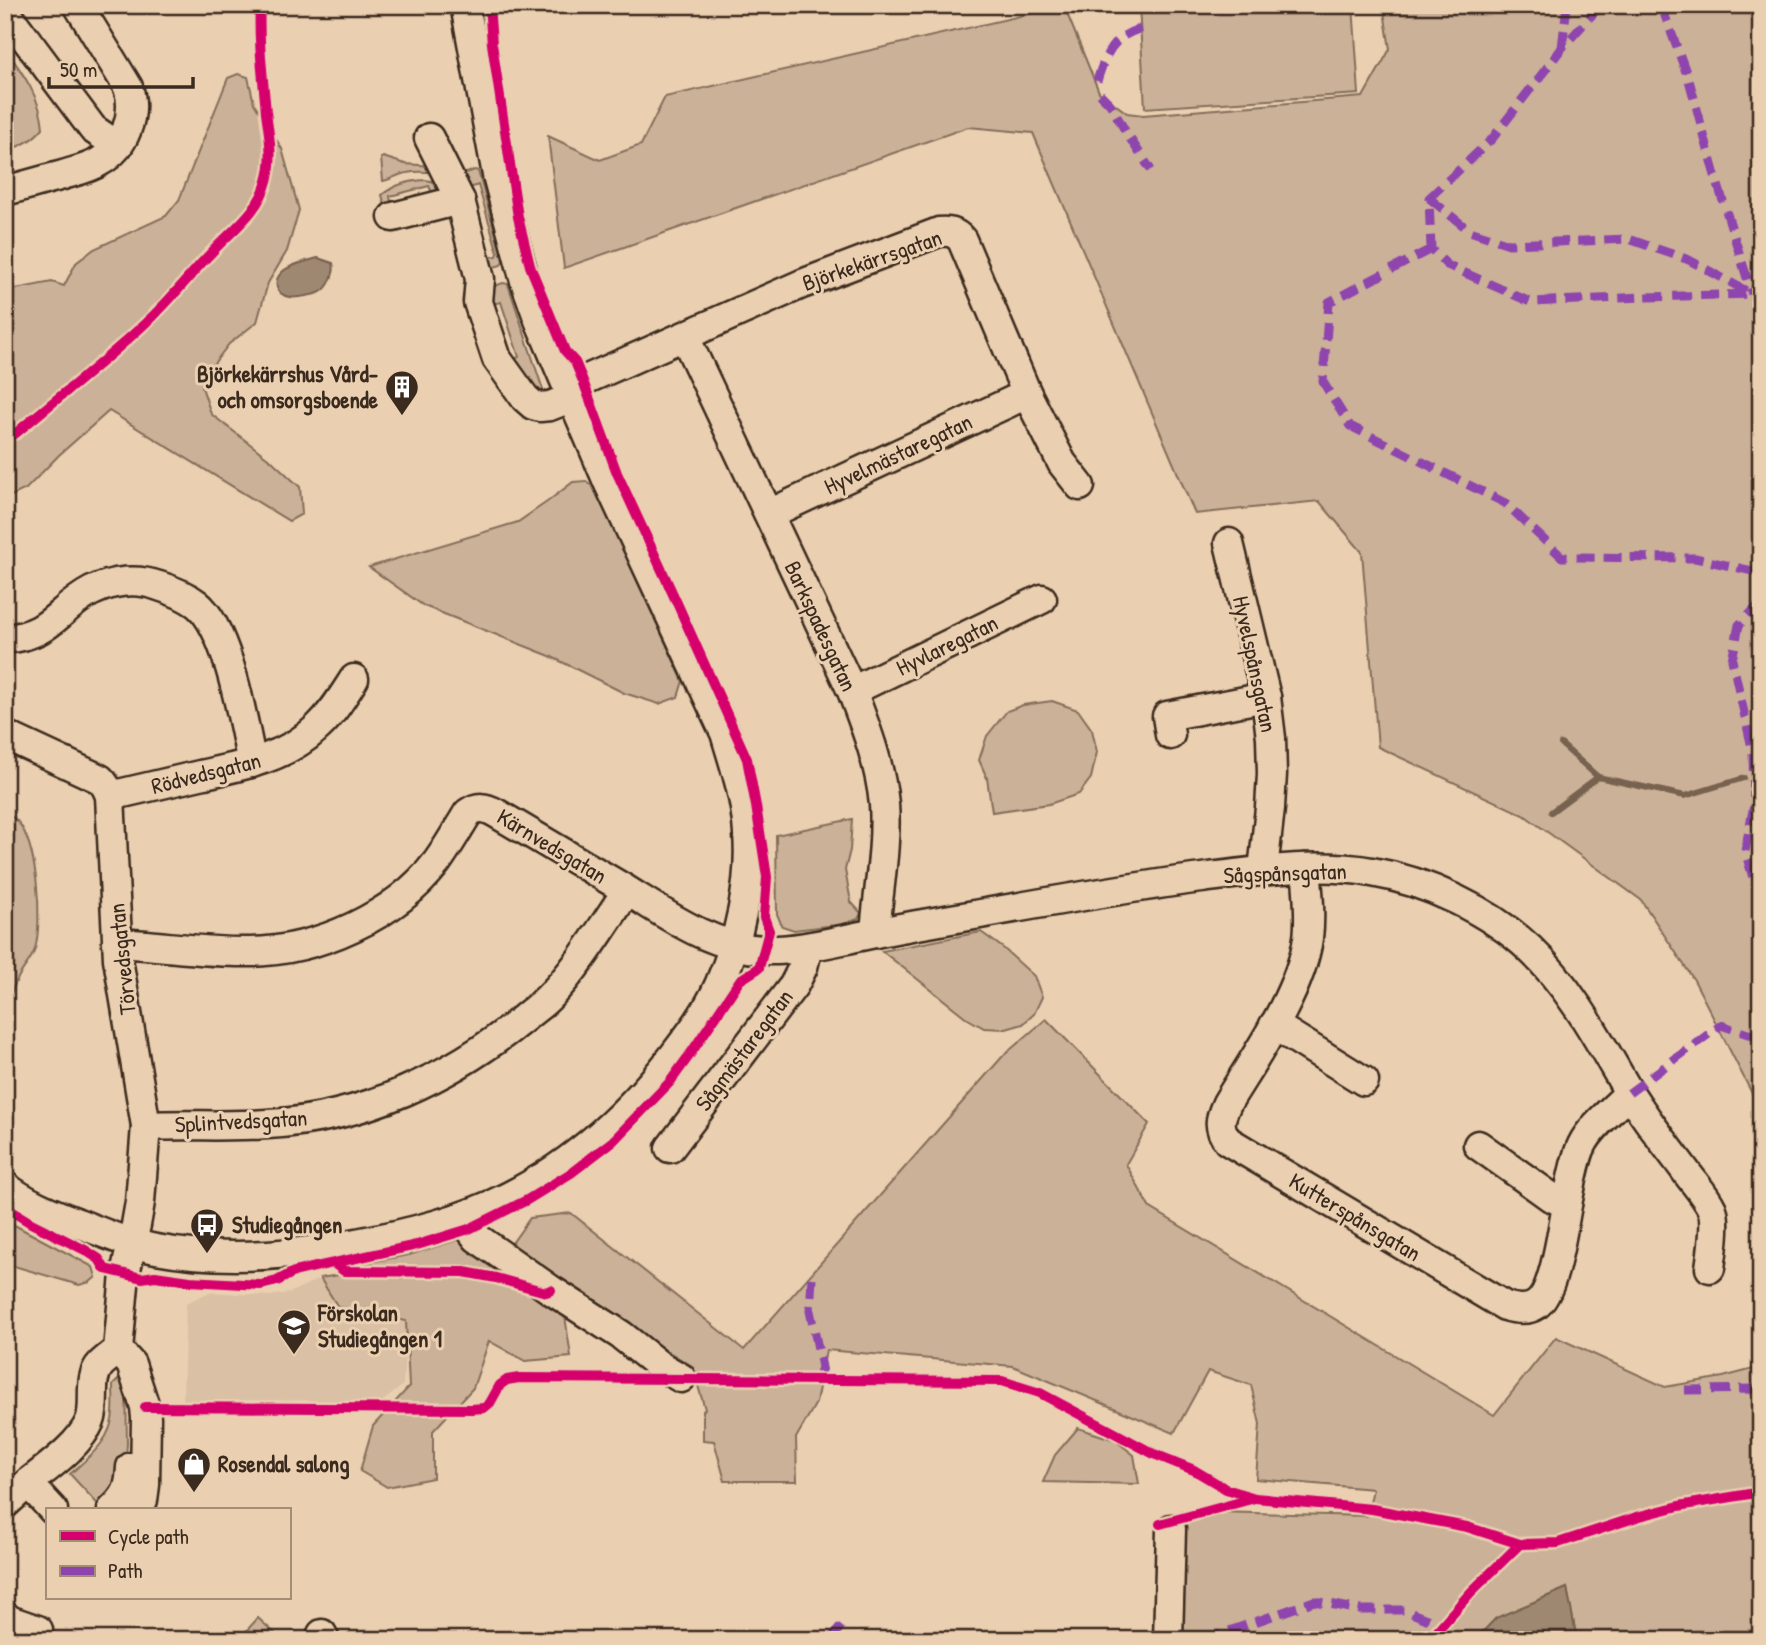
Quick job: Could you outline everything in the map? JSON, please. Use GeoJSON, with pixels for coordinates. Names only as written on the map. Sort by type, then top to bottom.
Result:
{"type":"FeatureCollection","features":[{"type":"Feature","properties":{"kind":"street"},"geometry":{"type":"LineString","coordinates":[[5,191],[91,166],[111,154],[125,134],[131,97],[78,5]]}},
{"type":"Feature","properties":{"kind":"street"},"geometry":{"type":"LineString","coordinates":[[5,1186],[51,1212],[132,1243],[191,1254],[275,1256],[418,1231],[502,1200],[553,1171],[583,1149],[623,1114],[658,1075],[706,1010],[721,982],[734,944],[747,882],[748,836],[745,804],[736,769],[725,733],[622,513],[539,320],[521,268],[497,175],[465,5]]}},
{"type":"Feature","properties":{"kind":"street"},"geometry":{"type":"LineString","coordinates":[[5,11],[93,129],[118,146]]}},
{"type":"Feature","properties":{"kind":"street","name":"Björkekärrsgatan"},"geometry":{"type":"LineString","coordinates":[[429,138],[460,200],[480,279],[478,302],[496,359],[533,405],[550,407],[571,392],[740,310],[939,232],[949,231],[962,240],[1027,394],[1062,463],[1080,486]]}},
{"type":"Feature","properties":{"kind":"street"},"geometry":{"type":"LineString","coordinates":[[393,217],[460,200]]}},
{"type":"Feature","properties":{"kind":"street"},"geometry":{"type":"LineString","coordinates":[[480,279],[521,268]]}},
{"type":"Feature","properties":{"kind":"street","name":"Barkspadesgatan"},"geometry":{"type":"LineString","coordinates":[[685,337],[852,691],[869,734],[877,762],[884,806],[875,933]]}},
{"type":"Feature","properties":{"kind":"street","name":"Hyvelmästaregatan"},"geometry":{"type":"LineString","coordinates":[[769,514],[1027,394]]}},
{"type":"Feature","properties":{"kind":"street","name":"Hyvelspånsgatan"},"geometry":{"type":"LineString","coordinates":[[1229,543],[1266,697],[1271,738],[1272,775],[1263,870]]}},
{"type":"Feature","properties":{"kind":"street"},"geometry":{"type":"LineString","coordinates":[[5,639],[31,635],[45,628],[89,593],[111,584],[144,582],[184,596],[208,616],[220,639],[229,662],[252,763]]}},
{"type":"Feature","properties":{"kind":"street","name":"Hyvlaregatan"},"geometry":{"type":"LineString","coordinates":[[852,691],[1042,599]]}},
{"type":"Feature","properties":{"kind":"street","name":"Rödvedsgatan"},"geometry":{"type":"LineString","coordinates":[[110,796],[252,763],[277,754],[318,727],[333,711],[354,679]]}},
{"type":"Feature","properties":{"kind":"street"},"geometry":{"type":"LineString","coordinates":[[1170,735],[1167,716],[1266,697]]}},
{"type":"Feature","properties":{"kind":"street"},"geometry":{"type":"LineString","coordinates":[[5,735],[100,779],[110,796]]}},
{"type":"Feature","properties":{"kind":"street","name":"Törvedsgatan"},"geometry":{"type":"LineString","coordinates":[[110,796],[117,943],[127,1020],[146,1126],[140,1202],[132,1243]]}},
{"type":"Feature","properties":{"kind":"street","name":"Kärnvedsgatan"},"geometry":{"type":"LineString","coordinates":[[117,943],[250,952],[278,950],[333,936],[361,924],[416,885],[437,862],[468,813],[476,808],[487,808],[677,923],[734,944]]}},
{"type":"Feature","properties":{"kind":"street","name":"Kutterspånsgatan"},"geometry":{"type":"LineString","coordinates":[[1306,868],[1309,920],[1306,948],[1298,974],[1274,1025],[1220,1116],[1219,1125],[1228,1141],[1505,1306],[1528,1308],[1542,1300],[1553,1278],[1575,1166],[1583,1143],[1592,1130],[1629,1093]]}},
{"type":"Feature","properties":{"kind":"street","name":"Sågspånsgatan"},"geometry":{"type":"LineString","coordinates":[[734,944],[765,950],[808,947],[1155,884],[1263,870],[1340,868],[1373,872],[1403,880],[1465,904],[1494,921],[1529,948],[1554,974],[1591,1025],[1629,1093],[1713,1212],[1713,1252],[1710,1268]]}},
{"type":"Feature","properties":{"kind":"street","name":"Splintvedsgatan"},"geometry":{"type":"LineString","coordinates":[[146,1126],[270,1124],[306,1120],[394,1097],[451,1069],[505,1033],[548,998],[567,976],[627,891]]}},
{"type":"Feature","properties":{"kind":"street","name":"Sågmästaregatan"},"geometry":{"type":"LineString","coordinates":[[670,1148],[794,985],[803,967],[808,947]]}},
{"type":"Feature","properties":{"kind":"street"},"geometry":{"type":"LineString","coordinates":[[1274,1025],[1364,1081]]}},
{"type":"Feature","properties":{"kind":"street"},"geometry":{"type":"LineString","coordinates":[[1478,1146],[1551,1197],[1567,1204]]}},
{"type":"Feature","properties":{"kind":"street"},"geometry":{"type":"LineString","coordinates":[[461,1217],[477,1238],[681,1378]]}},
{"type":"Feature","properties":{"kind":"street"},"geometry":{"type":"LineString","coordinates":[[5,1504],[28,1483],[58,1469],[90,1420],[95,1374],[99,1365],[114,1354],[132,1243]]}},
{"type":"Feature","properties":{"kind":"street"},"geometry":{"type":"LineString","coordinates":[[114,1354],[131,1364],[145,1407],[145,1485],[139,1508]]}},
{"type":"Feature","properties":{"kind":"street"},"geometry":{"type":"LineString","coordinates":[[114,1508],[125,1498],[129,1486],[134,1373]]}},
{"type":"Feature","properties":{"kind":"street"},"geometry":{"type":"LineString","coordinates":[[28,1483],[51,1508]]}},
{"type":"Feature","properties":{"kind":"street"},"geometry":{"type":"LineString","coordinates":[[1168,1640],[1171,1529]]}},
{"type":"Feature","properties":{"kind":"street"},"geometry":{"type":"LineString","coordinates":[[5,1616],[9,1620],[38,1630]]}},
{"type":"Feature","properties":{"kind":"shaded area"},"geometry":{"type":"Polygon","coordinates":[[[1139,5],[1353,5],[1359,94],[1145,108],[1139,5]]]}},
{"type":"Feature","properties":{"kind":"shaded area"},"geometry":{"type":"Polygon","coordinates":[[[1383,5],[1761,5],[1761,1111],[1694,980],[1641,900],[1524,815],[1378,747],[1362,552],[1319,501],[1195,514],[1033,133],[968,127],[564,268],[548,136],[600,160],[641,145],[665,97],[1064,6],[1099,92],[1127,113],[1143,115],[1363,97],[1390,49],[1383,5]]]}},
{"type":"Feature","properties":{"kind":"shaded area"},"geometry":{"type":"Polygon","coordinates":[[[5,48],[35,96],[43,128],[27,142],[5,150],[5,48]]]}},
{"type":"Feature","properties":{"kind":"shaded area"},"geometry":{"type":"Polygon","coordinates":[[[238,74],[248,77],[254,103],[282,149],[299,210],[287,251],[268,283],[257,322],[229,344],[212,366],[202,387],[211,414],[272,461],[300,487],[302,514],[289,521],[109,411],[59,455],[26,489],[5,499],[5,291],[52,282],[64,286],[76,263],[94,249],[166,216],[179,200],[228,78],[238,74]]]}},
{"type":"Feature","properties":{"kind":"shaded area"},"geometry":{"type":"Polygon","coordinates":[[[383,157],[405,164],[433,166],[432,172],[410,172],[383,181],[383,157]]]}},
{"type":"Feature","properties":{"kind":"shaded area"},"geometry":{"type":"Polygon","coordinates":[[[478,171],[503,261],[501,265],[487,269],[484,259],[497,256],[498,253],[478,185],[464,190],[457,176],[478,171]]]}},
{"type":"Feature","properties":{"kind":"shaded area"},"geometry":{"type":"Polygon","coordinates":[[[426,180],[440,183],[446,194],[434,197],[429,186],[390,196],[392,207],[386,209],[382,195],[387,191],[402,184],[426,180]]]}},
{"type":"Feature","properties":{"kind":"shaded area"},"geometry":{"type":"Polygon","coordinates":[[[318,258],[334,265],[331,279],[322,292],[289,297],[278,290],[276,284],[282,272],[294,265],[318,258]]]}},
{"type":"Feature","properties":{"kind":"shaded area"},"geometry":{"type":"Polygon","coordinates":[[[508,284],[545,396],[533,398],[523,369],[514,372],[507,362],[519,357],[501,302],[488,305],[489,288],[508,284]]]}},
{"type":"Feature","properties":{"kind":"shaded area"},"geometry":{"type":"Polygon","coordinates":[[[586,481],[595,488],[683,681],[678,697],[659,704],[624,693],[550,656],[424,606],[369,567],[518,522],[573,482],[586,481]]]}},
{"type":"Feature","properties":{"kind":"shaded area"},"geometry":{"type":"Polygon","coordinates":[[[1052,701],[1078,710],[1092,730],[1097,752],[1091,778],[1079,794],[1049,804],[992,812],[987,778],[979,760],[987,736],[1007,711],[1023,705],[1052,701]]]}},
{"type":"Feature","properties":{"kind":"shaded area"},"geometry":{"type":"Polygon","coordinates":[[[5,811],[18,822],[30,847],[37,883],[38,920],[35,949],[14,985],[5,1012],[5,811]]]}},
{"type":"Feature","properties":{"kind":"shaded area"},"geometry":{"type":"Polygon","coordinates":[[[852,819],[850,850],[845,870],[851,902],[861,913],[858,919],[844,924],[794,930],[782,926],[777,914],[776,835],[852,819]]]}},
{"type":"Feature","properties":{"kind":"shaded area"},"geometry":{"type":"Polygon","coordinates":[[[981,932],[1034,976],[1042,997],[1034,1014],[1023,1024],[1006,1029],[984,1028],[968,1019],[882,951],[981,932]]]}},
{"type":"Feature","properties":{"kind":"shaded area"},"geometry":{"type":"Polygon","coordinates":[[[1046,1019],[1149,1124],[1126,1164],[1149,1207],[1494,1415],[1556,1337],[1665,1387],[1761,1367],[1761,1640],[1577,1640],[1567,1588],[1496,1618],[1475,1640],[1180,1640],[1181,1511],[1367,1516],[1373,1489],[1256,1479],[1260,1424],[1251,1385],[1208,1371],[1174,1433],[1013,1366],[826,1350],[816,1403],[796,1438],[797,1481],[725,1481],[714,1441],[703,1440],[705,1409],[692,1366],[574,1295],[564,1309],[571,1357],[525,1361],[489,1341],[473,1388],[433,1431],[433,1478],[387,1487],[360,1471],[373,1426],[409,1387],[406,1321],[338,1307],[320,1278],[377,1269],[347,1270],[343,1267],[409,1255],[464,1238],[500,1260],[530,1218],[571,1213],[744,1350],[1003,1056],[1046,1019]]]}},
{"type":"Feature","properties":{"kind":"shaded area"},"geometry":{"type":"Polygon","coordinates":[[[5,1220],[93,1267],[96,1277],[79,1285],[14,1266],[5,1268],[5,1220]]]}},
{"type":"Feature","properties":{"kind":"shaded area","name":"Förskolan Studiegången 1"},"geometry":{"type":"Polygon","coordinates":[[[321,1278],[336,1305],[407,1319],[403,1385],[382,1402],[183,1402],[186,1303],[210,1292],[269,1296],[289,1293],[321,1278]]]}},
{"type":"Feature","properties":{"kind":"shaded area"},"geometry":{"type":"Polygon","coordinates":[[[119,1379],[126,1383],[127,1444],[124,1479],[104,1508],[101,1508],[70,1474],[98,1447],[109,1431],[113,1412],[113,1385],[119,1379]]]}},
{"type":"Feature","properties":{"kind":"shaded area"},"geometry":{"type":"Polygon","coordinates":[[[1078,1428],[1115,1440],[1134,1455],[1139,1484],[1043,1482],[1055,1455],[1078,1428]]]}},
{"type":"Feature","properties":{"kind":"shaded area"},"geometry":{"type":"Polygon","coordinates":[[[1567,1588],[1577,1640],[1475,1640],[1496,1618],[1567,1588]]]}},
{"type":"Feature","properties":{"kind":"shaded area"},"geometry":{"type":"Polygon","coordinates":[[[258,1618],[282,1640],[238,1640],[258,1618]]]}},
{"type":"Feature","properties":{"kind":"shaded area"},"geometry":{"type":"Polygon","coordinates":[[[941,1634],[978,1634],[978,1640],[941,1640],[941,1634]]]}},
{"type":"Feature","properties":{"kind":"waterway"},"geometry":{"type":"LineString","coordinates":[[1561,744],[1598,777],[1685,796],[1744,778]]}},
{"type":"Feature","properties":{"kind":"waterway"},"geometry":{"type":"LineString","coordinates":[[1551,812],[1598,777]]}},
{"type":"Feature","properties":{"kind":"marked path"},"geometry":{"type":"LineString","coordinates":[[1562,48],[1567,5]]}},
{"type":"Feature","properties":{"kind":"marked path"},"geometry":{"type":"LineString","coordinates":[[1601,5],[1562,48],[1492,139],[1429,198],[1431,249],[1447,265],[1530,302],[1752,294]]}},
{"type":"Feature","properties":{"kind":"marked path"},"geometry":{"type":"LineString","coordinates":[[1661,5],[1689,80],[1752,294]]}},
{"type":"Feature","properties":{"kind":"marked path"},"geometry":{"type":"LineString","coordinates":[[1097,81],[1104,62],[1117,41],[1142,28]]}},
{"type":"Feature","properties":{"kind":"marked path"},"geometry":{"type":"LineString","coordinates":[[1100,94],[1110,104],[1151,170]]}},
{"type":"Feature","properties":{"kind":"marked path"},"geometry":{"type":"LineString","coordinates":[[1429,198],[1470,231],[1509,244],[1629,239],[1689,260],[1761,297]]}},
{"type":"Feature","properties":{"kind":"marked path"},"geometry":{"type":"LineString","coordinates":[[1431,249],[1329,302],[1323,382],[1350,426],[1505,503],[1562,557],[1695,558],[1761,573]]}},
{"type":"Feature","properties":{"kind":"marked path"},"geometry":{"type":"LineString","coordinates":[[1761,603],[1739,625],[1732,660],[1753,752],[1754,805],[1745,851],[1754,881],[1761,888]]}},
{"type":"Feature","properties":{"kind":"marked path"},"geometry":{"type":"LineString","coordinates":[[1629,1093],[1721,1025],[1748,1034],[1761,1035]]}},
{"type":"Feature","properties":{"kind":"marked path"},"geometry":{"type":"LineString","coordinates":[[812,1278],[810,1311],[822,1367],[818,1380]]}},
{"type":"Feature","properties":{"kind":"marked path"},"geometry":{"type":"LineString","coordinates":[[1685,1390],[1761,1389]]}},
{"type":"Feature","properties":{"kind":"marked path"},"geometry":{"type":"LineString","coordinates":[[1204,1640],[1314,1601],[1360,1610],[1404,1610],[1442,1625]]}},
{"type":"Feature","properties":{"kind":"marked path"},"geometry":{"type":"LineString","coordinates":[[830,1640],[843,1624]]}},
{"type":"Feature","properties":{"kind":"marked path"},"geometry":{"type":"LineString","coordinates":[[5,1635],[10,1640]]}},
{"type":"Feature","properties":{"kind":"cycle path"},"geometry":{"type":"LineString","coordinates":[[5,437],[16,433],[138,331],[258,202],[267,181],[271,155],[261,59],[260,5]]}},
{"type":"Feature","properties":{"kind":"cycle path"},"geometry":{"type":"LineString","coordinates":[[5,1207],[85,1250],[99,1259],[105,1269],[142,1278],[155,1276],[261,1285],[277,1281],[294,1272],[417,1245],[469,1229],[527,1200],[571,1173],[613,1141],[670,1082],[740,980],[759,968],[769,931],[764,917],[767,877],[747,759],[617,473],[583,381],[575,362],[565,351],[530,266],[518,217],[492,44],[489,5]]}},
{"type":"Feature","properties":{"kind":"cycle path"},"geometry":{"type":"LineString","coordinates":[[336,1265],[344,1271],[464,1272],[546,1292],[551,1290]]}},
{"type":"Feature","properties":{"kind":"cycle path"},"geometry":{"type":"LineString","coordinates":[[145,1407],[484,1408],[500,1385],[507,1380],[519,1378],[1002,1381],[1040,1393],[1154,1454],[1194,1470],[1226,1489],[1255,1498],[1372,1509],[1467,1527],[1520,1544],[1558,1543],[1679,1506],[1761,1493]]}},
{"type":"Feature","properties":{"kind":"cycle path"},"geometry":{"type":"LineString","coordinates":[[1160,1524],[1255,1498]]}},
{"type":"Feature","properties":{"kind":"cycle path"},"geometry":{"type":"LineString","coordinates":[[1433,1640],[1435,1633],[1471,1592],[1520,1544]]}},
{"type":"Feature","properties":{"kind":"place","name":"Björkekärrshus Vård- och omsorgsboende"},"geometry":{"type":"Point","coordinates":[402,417]}},
{"type":"Feature","properties":{"kind":"place","name":"Studiegången"},"geometry":{"type":"Point","coordinates":[207,1255]}},
{"type":"Feature","properties":{"kind":"place","name":"Förskolan Studiegången 1"},"geometry":{"type":"Point","coordinates":[294,1356]}},
{"type":"Feature","properties":{"kind":"place","name":"Rosendal salong"},"geometry":{"type":"Point","coordinates":[194,1494]}}]}
